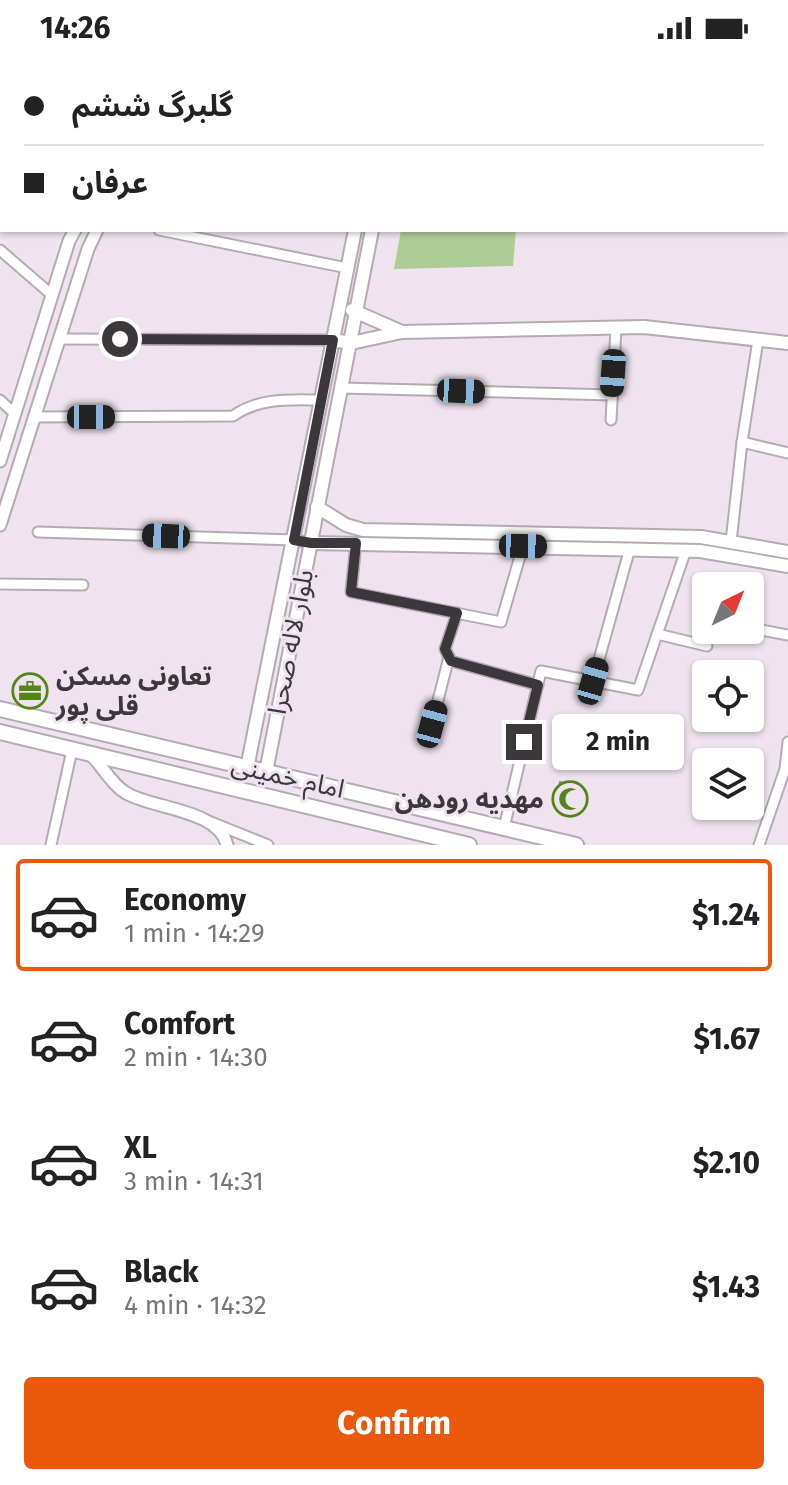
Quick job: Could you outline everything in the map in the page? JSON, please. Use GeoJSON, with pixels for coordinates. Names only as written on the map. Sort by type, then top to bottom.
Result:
{"type":"FeatureCollection","features":[{"type":"Feature","properties":{"kind":"highway","name":"امام خمینی"},"geometry":{"type":"LineString","coordinates":[[0,709],[576,845]]}},
{"type":"Feature","properties":{"kind":"highway"},"geometry":{"type":"LineString","coordinates":[[6,734],[18,714]]}},
{"type":"Feature","properties":{"kind":"highway","name":"امام خمینی"},"geometry":{"type":"LineString","coordinates":[[6,734],[469,845]]}},
{"type":"Feature","properties":{"kind":"highway"},"geometry":{"type":"LineString","coordinates":[[432,836],[438,812]]}},
{"type":"Feature","properties":{"kind":"main road","name":"بلوار لاله صحرا"},"geometry":{"type":"LineString","coordinates":[[247,768],[355,232]]}},
{"type":"Feature","properties":{"kind":"main road","name":"بلوار لاله صحرا"},"geometry":{"type":"LineString","coordinates":[[266,772],[372,232]]}},
{"type":"Feature","properties":{"kind":"main road"},"geometry":{"type":"LineString","coordinates":[[340,308],[357,311],[402,332]]}},
{"type":"Feature","properties":{"kind":"main road"},"geometry":{"type":"LineString","coordinates":[[333,340],[351,343],[402,332],[644,327],[788,343]]}},
{"type":"Feature","properties":{"kind":"main road"},"geometry":{"type":"LineString","coordinates":[[317,507],[346,525],[363,530],[686,550],[788,566]]}},
{"type":"Feature","properties":{"kind":"main road"},"geometry":{"type":"LineString","coordinates":[[311,543],[701,537],[788,552]]}},
{"type":"Feature","properties":{"kind":"main road"},"geometry":{"type":"LineString","coordinates":[[255,736],[271,740]]}},
{"type":"Feature","properties":{"kind":"street"},"geometry":{"type":"LineString","coordinates":[[0,525],[96,232]]}},
{"type":"Feature","properties":{"kind":"street"},"geometry":{"type":"LineString","coordinates":[[169,232],[347,268]]}},
{"type":"Feature","properties":{"kind":"street"},"geometry":{"type":"LineString","coordinates":[[0,461],[72,236],[88,249]]}},
{"type":"Feature","properties":{"kind":"street"},"geometry":{"type":"LineString","coordinates":[[0,250],[52,295]]}},
{"type":"Feature","properties":{"kind":"street"},"geometry":{"type":"LineString","coordinates":[[611,420],[616,328]]}},
{"type":"Feature","properties":{"kind":"street"},"geometry":{"type":"LineString","coordinates":[[59,339],[333,340]]}},
{"type":"Feature","properties":{"kind":"street"},"geometry":{"type":"LineString","coordinates":[[731,542],[758,340]]}},
{"type":"Feature","properties":{"kind":"street"},"geometry":{"type":"LineString","coordinates":[[341,388],[612,395]]}},
{"type":"Feature","properties":{"kind":"street"},"geometry":{"type":"LineString","coordinates":[[0,400],[15,414]]}},
{"type":"Feature","properties":{"kind":"street"},"geometry":{"type":"LineString","coordinates":[[34,417],[233,416],[247,406],[271,400],[321,400]]}},
{"type":"Feature","properties":{"kind":"street"},"geometry":{"type":"LineString","coordinates":[[742,442],[788,453]]}},
{"type":"Feature","properties":{"kind":"street"},"geometry":{"type":"LineString","coordinates":[[38,532],[311,543]]}},
{"type":"Feature","properties":{"kind":"street"},"geometry":{"type":"LineString","coordinates":[[356,543],[351,592],[501,622],[523,540]]}},
{"type":"Feature","properties":{"kind":"street"},"geometry":{"type":"LineString","coordinates":[[593,681],[630,548]]}},
{"type":"Feature","properties":{"kind":"street"},"geometry":{"type":"LineString","coordinates":[[504,828],[541,671],[638,690],[686,550]]}},
{"type":"Feature","properties":{"kind":"street"},"geometry":{"type":"LineString","coordinates":[[0,584],[83,585]]}},
{"type":"Feature","properties":{"kind":"street"},"geometry":{"type":"LineString","coordinates":[[457,613],[445,649],[451,661],[538,685]]}},
{"type":"Feature","properties":{"kind":"street"},"geometry":{"type":"LineString","coordinates":[[764,630],[788,635]]}},
{"type":"Feature","properties":{"kind":"street"},"geometry":{"type":"LineString","coordinates":[[657,634],[707,646]]}},
{"type":"Feature","properties":{"kind":"street"},"geometry":{"type":"LineString","coordinates":[[432,724],[449,657]]}},
{"type":"Feature","properties":{"kind":"street"},"geometry":{"type":"LineString","coordinates":[[759,845],[785,769],[788,742]]}},
{"type":"Feature","properties":{"kind":"street"},"geometry":{"type":"LineString","coordinates":[[51,845],[72,750]]}},
{"type":"Feature","properties":{"kind":"street"},"geometry":{"type":"LineString","coordinates":[[93,757],[128,794],[268,845]]}},
{"type":"Feature","properties":{"kind":"street"},"geometry":{"type":"LineString","coordinates":[[119,787],[114,773],[125,764]]}},
{"type":"Feature","properties":{"kind":"street"},"geometry":{"type":"LineString","coordinates":[[204,820],[224,835],[227,845]]}},
{"type":"Feature","properties":{"kind":"green space"},"geometry":{"type":"Polygon","coordinates":[[[401,232],[516,232],[513,266],[394,269],[401,232]]]}},
{"type":"Feature","properties":{"kind":"building"},"geometry":{"type":"Polygon","coordinates":[[[560,782],[583,788],[579,802],[557,796],[560,782]]]}},
{"type":"Feature","properties":{"kind":"place","name":"تعاونی مسکن قلی پور"},"geometry":{"type":"Point","coordinates":[30,691]}},
{"type":"Feature","properties":{"kind":"place","name":"مهدیه رودهن"},"geometry":{"type":"Point","coordinates":[570,799]}},
{"type":"Feature","properties":{"kind":"route"},"geometry":{"type":"LineString","coordinates":[[120,339],[333,340],[294,540],[356,543],[351,592],[457,613],[445,649],[451,661],[538,685],[524,742]]}}]}
